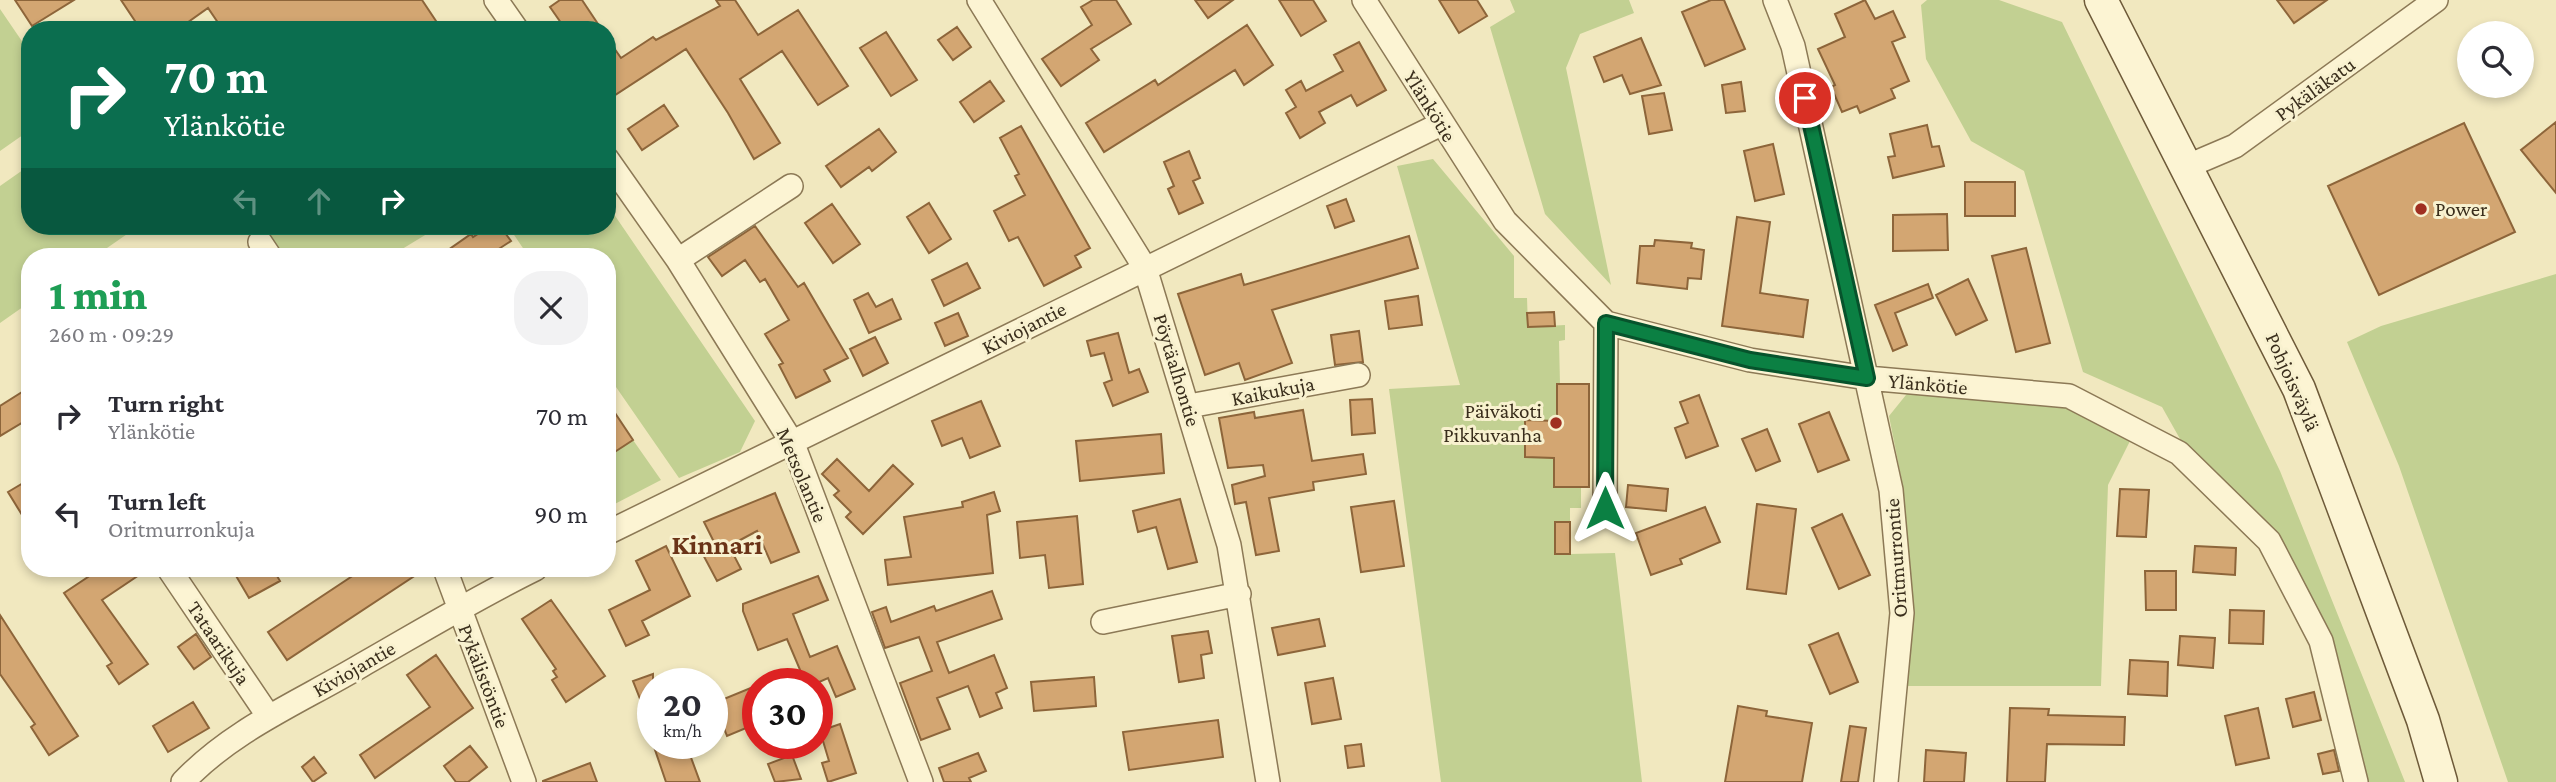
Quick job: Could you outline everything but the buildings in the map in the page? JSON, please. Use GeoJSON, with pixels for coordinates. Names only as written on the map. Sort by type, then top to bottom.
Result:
{"type":"FeatureCollection","features":[{"type":"Feature","properties":{"kind":"main road","name":"Pohjoisväylä"},"geometry":{"type":"LineString","coordinates":[[2101,0],[2188,166],[2299,389],[2423,720],[2441,782]]}},
{"type":"Feature","properties":{"kind":"street","name":"Pöytäalhontie"},"geometry":{"type":"LineString","coordinates":[[979,0],[1145,268],[1229,545],[1268,782]]}},
{"type":"Feature","properties":{"kind":"street","name":"Ylänkötie"},"geometry":{"type":"LineString","coordinates":[[1364,0],[1505,221],[1606,323],[1750,360],[1867,378],[2069,396],[2179,453],[2269,541],[2321,641],[2356,782]]}},
{"type":"Feature","properties":{"kind":"street","name":"Oritmurrontie"},"geometry":{"type":"LineString","coordinates":[[1775,0],[1793,46],[1891,491],[1902,613],[1886,782]]}},
{"type":"Feature","properties":{"kind":"street","name":"Pykäläkatu"},"geometry":{"type":"LineString","coordinates":[[2188,166],[2235,146],[2436,0]]}},
{"type":"Feature","properties":{"kind":"street"},"geometry":{"type":"LineString","coordinates":[[502,2],[512,21]]}},
{"type":"Feature","properties":{"kind":"street","name":"Kiviojantie"},"geometry":{"type":"LineString","coordinates":[[616,529],[1441,124]]}},
{"type":"Feature","properties":{"kind":"street","name":"Metsolantie"},"geometry":{"type":"LineString","coordinates":[[616,172],[678,261],[793,444],[921,782]]}},
{"type":"Feature","properties":{"kind":"street"},"geometry":{"type":"LineString","coordinates":[[678,261],[791,186]]}},
{"type":"Feature","properties":{"kind":"street"},"geometry":{"type":"LineString","coordinates":[[1605,508],[1606,323]]}},
{"type":"Feature","properties":{"kind":"street","name":"Kaikukuja"},"geometry":{"type":"LineString","coordinates":[[1189,407],[1357,375]]}},
{"type":"Feature","properties":{"kind":"street","name":"Tataarikuja"},"geometry":{"type":"LineString","coordinates":[[174,577],[269,717]]}},
{"type":"Feature","properties":{"kind":"street","name":"Pykälistöntie"},"geometry":{"type":"LineString","coordinates":[[448,577],[524,782]]}},
{"type":"Feature","properties":{"kind":"street","name":"Kiviojantie"},"geometry":{"type":"LineString","coordinates":[[183,782],[232,737],[458,606],[518,577]]}},
{"type":"Feature","properties":{"kind":"street"},"geometry":{"type":"LineString","coordinates":[[1103,622],[1239,594]]}},
{"type":"Feature","properties":{"kind":"green space"},"geometry":{"type":"Polygon","coordinates":[[[1510,0],[1629,0],[1634,13],[1580,34],[1566,68],[1611,285],[1545,214],[1490,27],[1515,12],[1510,0]]]}},
{"type":"Feature","properties":{"kind":"green space"},"geometry":{"type":"Polygon","coordinates":[[[1927,0],[1999,0],[2062,22],[2280,471],[2405,782],[2368,782],[2331,637],[2184,446],[2162,407],[2083,372],[2024,171],[1971,141],[1926,59],[1921,5],[1927,0]]]}},
{"type":"Feature","properties":{"kind":"green space"},"geometry":{"type":"Polygon","coordinates":[[[0,9],[21,40],[21,136],[0,151],[0,9]]]}},
{"type":"Feature","properties":{"kind":"green space"},"geometry":{"type":"Polygon","coordinates":[[[1433,159],[1514,256],[1514,298],[1527,298],[1528,327],[1565,325],[1565,340],[1559,341],[1557,421],[1525,421],[1525,457],[1554,458],[1581,487],[1581,508],[1570,508],[1570,554],[1615,553],[1642,782],[1441,782],[1389,389],[1460,385],[1397,166],[1433,159]]]}},
{"type":"Feature","properties":{"kind":"green space"},"geometry":{"type":"Polygon","coordinates":[[[21,171],[21,235],[126,235],[107,248],[21,248],[21,308],[0,323],[0,186],[21,171]]]}},
{"type":"Feature","properties":{"kind":"green space"},"geometry":{"type":"Polygon","coordinates":[[[616,217],[755,421],[740,452],[679,478],[616,387],[616,248],[523,248],[514,235],[616,235],[616,217]]]}},
{"type":"Feature","properties":{"kind":"green space"},"geometry":{"type":"Polygon","coordinates":[[[262,235],[425,235],[404,248],[272,248],[262,235]]]}},
{"type":"Feature","properties":{"kind":"green space"},"geometry":{"type":"Polygon","coordinates":[[[2556,274],[2556,782],[2508,782],[2399,466],[2347,342],[2381,326],[2556,274]]]}},
{"type":"Feature","properties":{"kind":"green space"},"geometry":{"type":"Polygon","coordinates":[[[1910,390],[2067,402],[2131,439],[2108,485],[2101,686],[1907,686],[1914,614],[1903,487],[1889,416],[1910,390]]]}},
{"type":"Feature","properties":{"kind":"green space"},"geometry":{"type":"Polygon","coordinates":[[[633,440],[661,480],[616,503],[616,451],[633,440]]]}},
{"type":"Feature","properties":{"kind":"place","name":"Power"},"geometry":{"type":"Point","coordinates":[2421,209]}},
{"type":"Feature","properties":{"kind":"place","name":"Päiväkoti Pikkuvanha"},"geometry":{"type":"Point","coordinates":[1556,423]}},
{"type":"Feature","properties":{"kind":"district","name":"Kinnari"},"geometry":{"type":"Point","coordinates":[717,544]}},
{"type":"Feature","properties":{"kind":"route"},"geometry":{"type":"LineString","coordinates":[[1605,508],[1606,323],[1750,360],[1867,378],[1805,98]]}}]}
